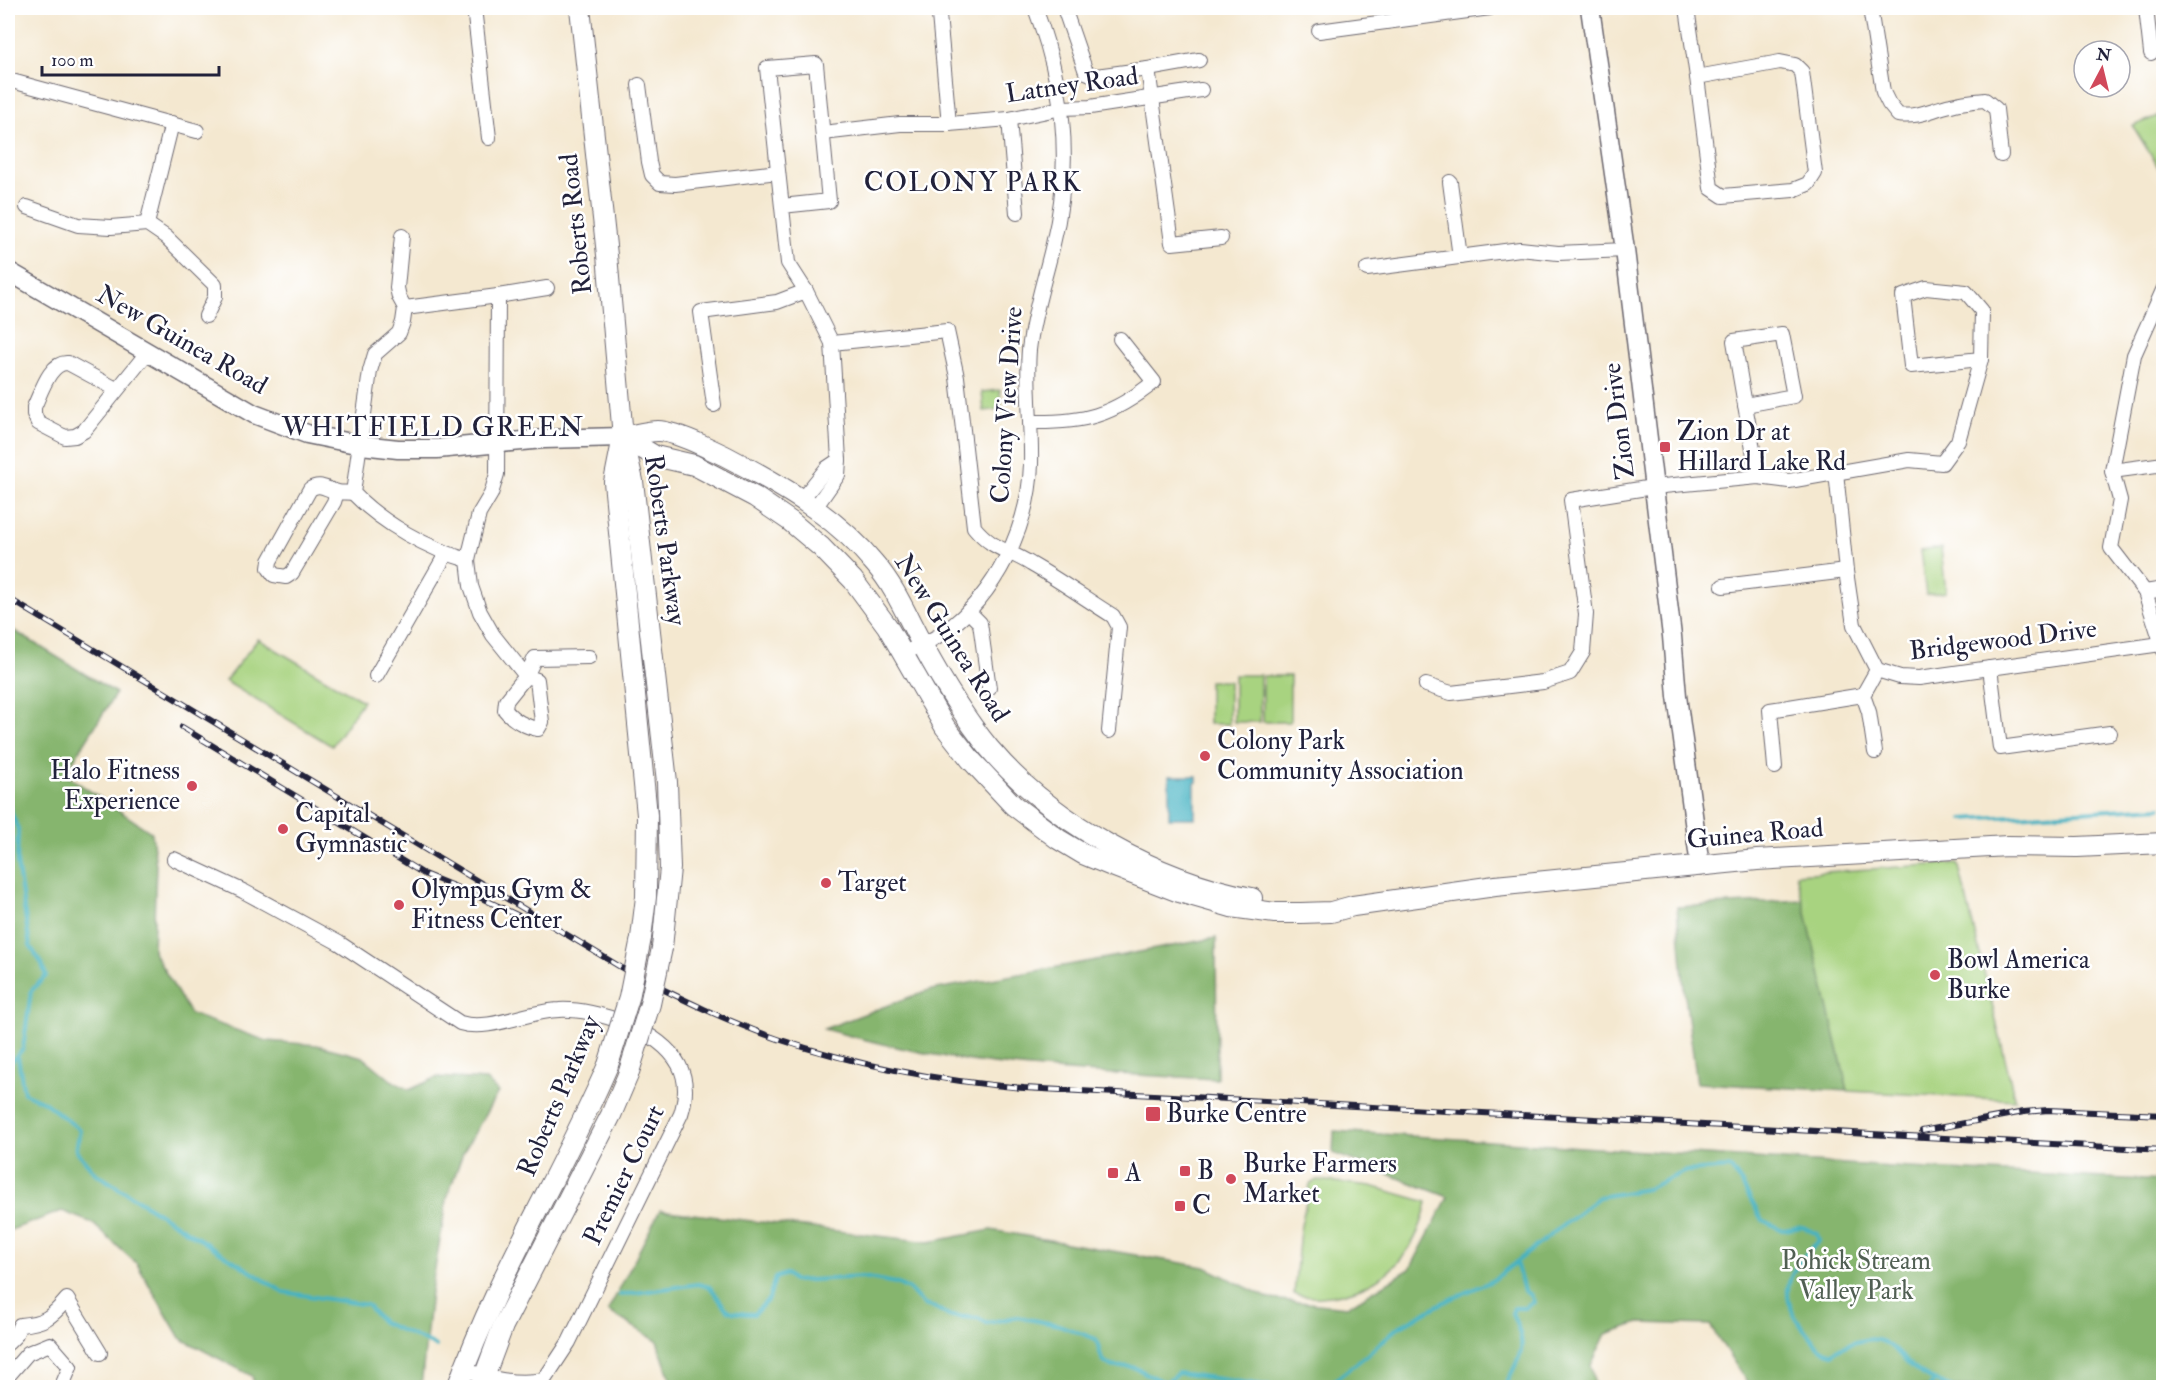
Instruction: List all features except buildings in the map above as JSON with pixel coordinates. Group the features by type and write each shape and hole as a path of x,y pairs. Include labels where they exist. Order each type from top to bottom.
{"main road":[{"name":"Roberts Road","path":"580,8 607,255 622,436"},
{"name":"New Guinea Road","path":"622,436 660,430 726,456 809,503 839,527 876,564 964,714 990,748 1030,789 1073,824 1148,864 1275,907"},
{"name":"New Guinea Road","path":"622,436 655,456 694,465 755,497 790,521 821,547 853,580 887,626 945,727 971,760 1013,805 1058,839 1083,854 1112,867 1179,892 1231,907 1275,907 1331,901 1353,906"},
{"name":"Roberts Parkway","path":"460,1378 488,1309 584,1120 608,1065 629,998 641,938 646,897 647,815 614,482 622,436"},
{"name":"Roberts Parkway","path":"482,1382 503,1326 611,1115 628,1075 650,1004 662,948 670,868 667,782 633,481 622,436"},
{"name":"Guinea Road","path":"1353,906 1495,886 1829,855 2008,846 2077,847 2163,843"}],"street":[{"path":"474,8 489,138"},
{"name":"Colony View Drive","path":"904,653 944,632 985,592 1010,552 1028,490 1031,465 1029,350 1036,307 1054,242 1064,161 1062,108 1048,43 1035,8"},
{"path":"1064,8 1086,72 1096,76 1198,60"},
{"path":"1319,31 1490,8"},
{"name":"Zion Drive","path":"1590,8 1625,250 1672,636 1677,696 1700,866"},
{"path":"1687,8 1711,189 1723,196 1793,190 1808,184 1815,173 1814,152 1802,72 1795,65 1780,62 1697,77"},
{"path":"1870,8 1883,92 1898,115 1911,117 1949,105 1985,100 1996,109 2001,155"},
{"path":"2146,8 2151,52"},
{"path":"939,15 949,124"},
{"path":"782,207 829,201 816,64 767,68 788,263 807,291 832,343 838,476 809,503"},
{"path":"1148,69 1172,243 1221,238"},
{"path":"8,80 197,130"},
{"path":"639,85 649,162 652,175 660,183 675,184 778,172"},
{"name":"Latney Road","path":"823,133 900,124 949,124 1009,119 1062,108 1090,107 1201,90"},
{"path":"1009,119 1017,213"},
{"path":"147,224 172,123"},
{"path":"1450,182 1460,257"},
{"path":"27,207 78,225 147,224 166,237 215,285 212,308 206,316"},
{"path":"353,493 370,371 375,354 399,333 405,308 399,297 398,288 402,236"},
{"path":"1367,269 1520,249 1558,253 1625,250"},
{"name":"New Guinea Road","path":"8,272 254,414 307,434 361,445 398,449 437,449 544,439 622,436"},
{"path":"405,308 547,288"},
{"path":"1426,685 1451,693 1543,682 1570,673 1583,652 1586,614 1571,500 1653,487 1758,477 1789,481 1909,460 1942,463 1958,441 1981,358 1982,311 1966,292 1926,288 1903,296 1911,366 1981,358"},
{"path":"2162,648 2145,592 2111,548 2120,500 2112,471 2134,355 2163,288"},
{"path":"714,405 701,312 777,302 807,291"},
{"path":"498,296 497,474 491,494 479,514 468,560 471,586 480,612 493,635 526,676 535,658 589,657"},
{"path":"832,343 947,331 957,377 974,527 985,540 997,548 1010,552 1113,616 1119,627 1109,732"},
{"path":"1745,405 1794,396 1782,334 1734,341 1745,405 1758,477"},
{"path":"1030,422 1063,423 1089,418 1132,399 1154,382 1120,339"},
{"path":"116,389 62,362 55,367 34,407 33,414 38,423 65,437 75,436 84,431 147,353"},
{"path":"2112,471 2163,464"},
{"name":"Bridgewood Drive","path":"1836,472 1854,625 1877,670 1900,677 1919,678 2162,648"},
{"path":"337,492 292,573 286,577 274,575 269,568 270,561 309,489 315,486 337,492 353,493 368,508 427,544 446,554 468,560"},
{"path":"376,676 446,554"},
{"path":"1723,586 1846,572"},
{"path":"2145,592 2163,588"},
{"path":"968,611 980,622 989,688"},
{"path":"1990,668 2000,748 2110,733"},
{"path":"1875,752 1869,712 1863,695 1877,670"},
{"path":"1775,767 1770,710 1863,695"},
{"name":"Premier Court","path":"174,859 243,891 339,943 460,1023 471,1026 559,1010 585,1012 616,1020 652,1038 664,1047 680,1067 685,1090 681,1114 569,1342 554,1367 544,1380 525,1383 482,1382 460,1378"},
{"path":"8,1343 15,1336 20,1325 36,1323 53,1316 67,1299 100,1353"},
{"path":"8,1376 28,1353 50,1344 70,1367 61,1388"}],"green space":[{"path":"2163,114 2163,175 2133,126"},
{"path":"1000,390 1002,409 984,411 982,392"},
{"path":"1941,548 1946,592 1926,595 1920,551"},
{"path":"8,627 116,693 65,774 152,833 156,866 153,951 190,1014 267,1041 317,1045 363,1057 391,1080 409,1090 438,1077 486,1080 498,1092 463,1153 447,1198 431,1292 421,1387 255,1387 252,1376 180,1338 137,1264 92,1223 62,1211 8,1231"},
{"path":"258,639 363,701 332,746 225,681"},
{"path":"1234,675 1260,675 1260,722 1234,722"},
{"path":"1263,676 1290,676 1290,722 1263,722"},
{"path":"1209,681 1229,681 1229,724 1209,724"},
{"path":"1958,863 2015,1100 1848,1091 1796,874"},
{"path":"1803,900 1848,1091 1697,1083 1684,989 1677,907"},
{"path":"1216,938 1217,1079 1063,1071 964,1060 917,1052 824,1029 926,991"},
{"name":"Pohick Stream Valley Park","path":"1334,1131 1892,1167 2163,1181 2163,1387 1750,1387 1710,1325 1639,1323 1606,1334 1591,1365 1595,1387 673,1387 657,1341 608,1311 660,1210 929,1242 991,1230 1205,1267 1270,1299 1347,1307 1410,1269 1448,1197 1333,1153"},
{"path":"1317,1180 1371,1186 1427,1202 1414,1240 1392,1269 1377,1280 1360,1288 1321,1297 1294,1294 1300,1230 1310,1184"}],"water":[{"path":"1169,776 1197,776 1195,818 1169,818"}],"waterway":[{"path":"8,804 18,829 17,863 30,946 42,964 46,976 31,991 23,1049 8,1065"},
{"path":"1963,819 2161,807"},
{"path":"18,1057 24,1093 44,1102 80,1130 76,1150 95,1173 283,1292 367,1305 382,1322 436,1346"},
{"path":"620,1295 698,1284 710,1287 726,1309 735,1313 754,1314 769,1299 775,1278 786,1274 794,1281 862,1277 896,1283 910,1290 924,1305 936,1308 949,1316 978,1318 987,1323 1017,1317 1059,1325 1096,1339 1102,1359 1111,1366 1136,1368 1162,1381 1167,1382 1178,1373 1277,1387 1331,1383 1397,1328 1442,1303 1492,1281 1599,1197 1647,1189 1686,1171 1731,1168 1762,1220 1783,1230 1803,1227 1817,1234 1819,1241 1792,1274 1788,1296 1797,1320 1818,1346 1832,1354 1856,1342 1868,1339 1878,1340 1893,1348 1922,1374 1952,1388"},
{"path":"1505,1388 1522,1345 1518,1326 1512,1314 1514,1308 1525,1308 1534,1302 1531,1295 1524,1291 1516,1262"},
{"path":"1929,1388 1934,1380"}],"railway":[{"path":"8,598 632,974 741,1025 808,1049 869,1065 930,1077 1024,1088 2164,1150"},
{"path":"182,727 424,874 519,916"},
{"path":"1922,1131 2024,1112 2048,1110 2164,1115"}],"place":[{"name":"Zion Dr at Hillard Lake Rd","path":"1665,447"},
{"name":"Colony Park Community Association","path":"1205,756"},
{"name":"Halo Fitness Experience","path":"192,786"},
{"name":"Capital Gymnastic","path":"283,829"},
{"name":"Target","path":"826,883"},
{"name":"Olympus Gym & Fitness Center","path":"399,905"},
{"name":"Bowl America Burke","path":"1935,975"},
{"name":"Burke Centre","path":"1153,1114"},
{"name":"B","path":"1185,1171"},
{"name":"A","path":"1113,1173"},
{"name":"Burke Farmers Market","path":"1231,1179"},
{"name":"C","path":"1180,1206"}],"district":[{"name":"COLONY PARK","path":"973,182"},
{"name":"WHITFIELD GREEN","path":"433,427"}]}
